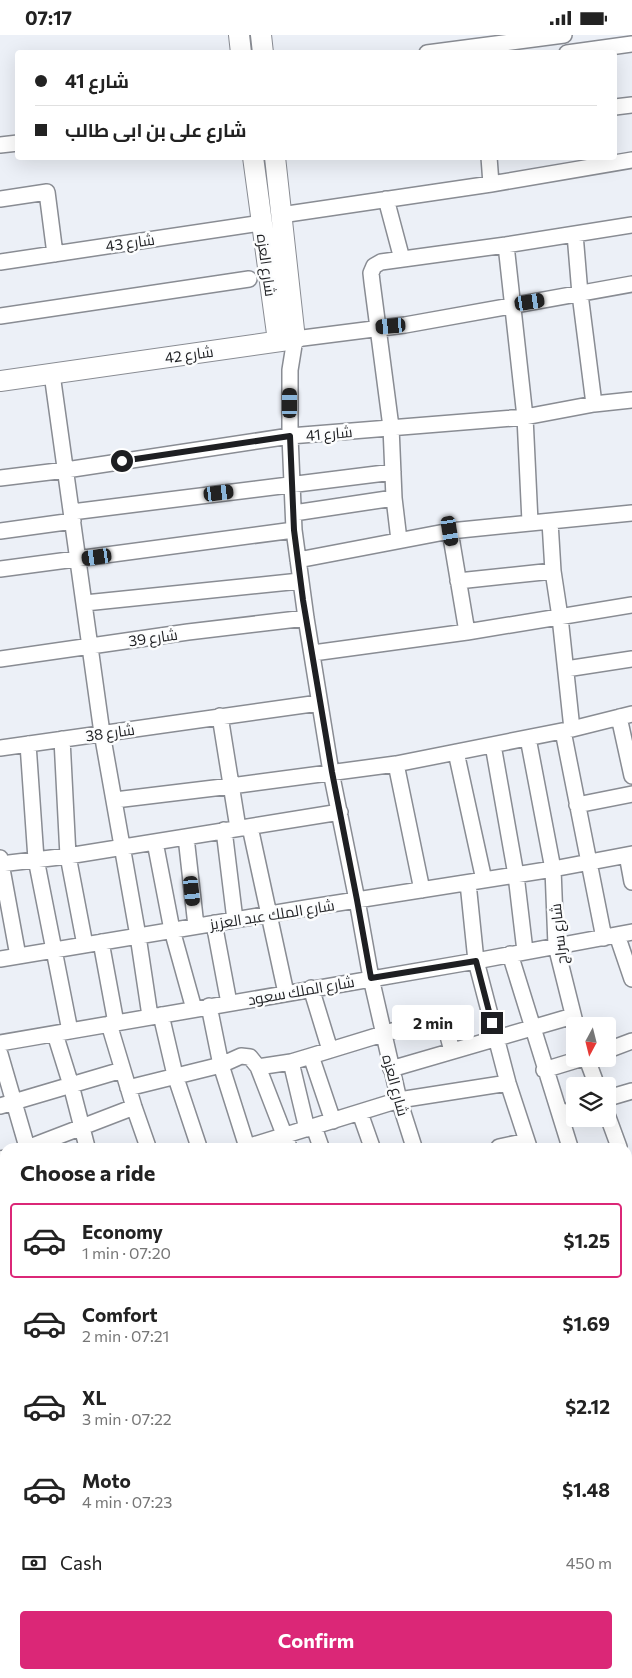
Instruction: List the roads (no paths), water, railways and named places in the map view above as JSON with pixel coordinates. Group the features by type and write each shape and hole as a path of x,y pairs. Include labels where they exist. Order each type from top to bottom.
{"main road":[{"path":"239,35 241,50"},
{"path":"261,35 263,50"},
{"name":"شارع العزه","path":"253,160 261,223 286,340"},
{"name":"شارع العزه","path":"274,160 281,215 286,340"},
{"name":"شارع 42","path":"0,381 286,340"}],"street":[{"path":"440,50 461,45 564,35"},
{"path":"589,50 632,44"},
{"path":"617,107 632,105"},
{"path":"0,145 15,143"},
{"path":"489,160 491,184"},
{"path":"281,215 632,161"},
{"path":"1,195 47,192 55,253"},
{"path":"386,199 402,259"},
{"name":"شارع 43","path":"0,262 261,223"},
{"path":"399,540 394,498 391,427 372,282 372,269 374,266 381,262 632,225"},
{"path":"575,233 580,294 594,404"},
{"path":"506,245 525,417 530,522"},
{"path":"0,316 249,279"},
{"name":"شارع 42","path":"286,340 405,325 632,284"},
{"name":"شارع العزه","path":"286,340 290,370 290,436 294,530 319,703 371,978 391,1069 413,1143"},
{"path":"52,374 102,733 138,936 156,1016 198,1143"},
{"name":"شارع 41","path":"0,478 66,470 290,436 525,417 594,404 632,400"},
{"path":"0,531 73,517 293,484 393,472"},
{"path":"294,513 394,498"},
{"path":"298,560 450,531 632,513"},
{"path":"550,522 552,571 566,669 568,730 578,805 589,862 618,935 632,979"},
{"path":"0,569 294,530"},
{"path":"450,531 467,632"},
{"path":"458,581 552,571"},
{"path":"85,603 300,581"},
{"path":"312,653 467,632 632,605"},
{"name":"شارع 39","path":"0,659 188,631 306,618"},
{"path":"566,669 632,659"},
{"name":"شارع 38","path":"0,748 319,703"},
{"path":"115,800 396,764 568,730 626,715 632,776"},
{"path":"220,716 237,828 235,920"},
{"name":"شارع سراج","path":"528,738 553,869 556,945 573,1017"},
{"path":"62,739 68,857 85,945"},
{"path":"28,744 36,859 70,1031"},
{"path":"493,745 516,875 518,953 532,1028 569,1143"},
{"path":"456,752 484,880"},
{"path":"396,764 422,889"},
{"path":"578,805 632,794"},
{"path":"18,956 0,862 68,857 155,841 340,812"},
{"path":"237,828 270,914 286,993"},
{"path":"186,837 196,926"},
{"path":"155,841 172,930 221,1065 246,1143"},
{"path":"630,855 632,882"},
{"name":"شارع الملك عبد العزيز","path":"0,959 630,855"},
{"path":"468,883 476,961 508,1083 528,1143"},
{"path":"214,923 229,1003"},
{"name":"شارع الملك سعود","path":"0,1043 618,935"},
{"path":"101,942 112,1023 122,1070 147,1143"},
{"path":"311,988 330,1051"},
{"path":"258,1067 291,1062 439,1018 443,1019 446,1023 452,1051"},
{"path":"391,1069 532,1028 566,1022"},
{"path":"55,1034 71,1085 85,1143"},
{"path":"616,1047 632,1041"},
{"path":"0,1054 6,1104 26,1143"},
{"path":"128,1088 221,1065 244,1055 252,1058 258,1067 286,1142 310,1128 399,1100 508,1083"},
{"path":"311,1056 333,1121"},
{"path":"291,1062 310,1128 319,1143"},
{"path":"544,1070 566,1063"},
{"path":"6,1104 122,1070"},
{"path":"616,1096 632,1091"},
{"path":"39,1143 134,1107"},
{"path":"560,1114 566,1112"},
{"path":"360,1113 371,1143"},
{"path":"612,1127 618,1143"}]}
